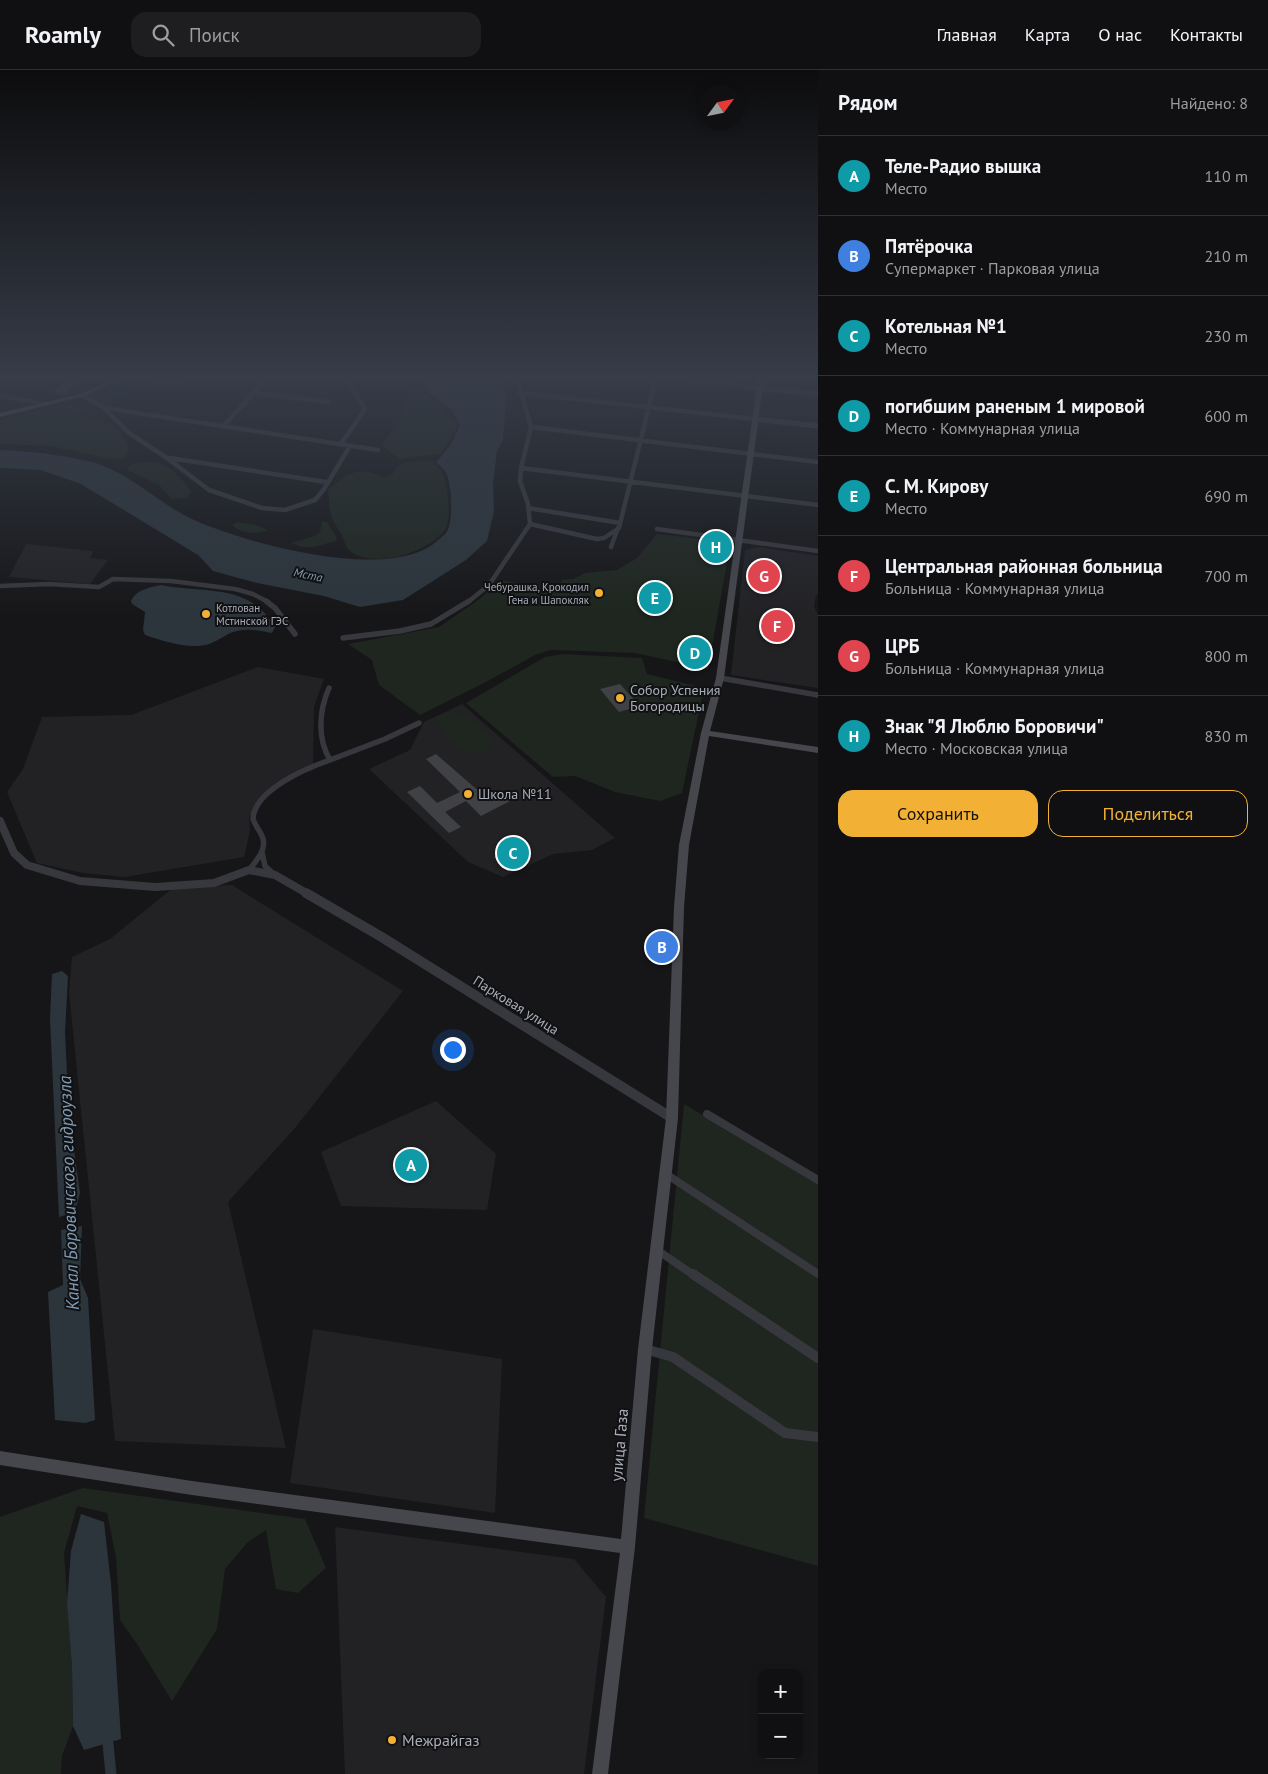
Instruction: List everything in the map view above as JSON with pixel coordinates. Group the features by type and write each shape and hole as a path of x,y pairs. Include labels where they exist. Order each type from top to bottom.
{"main road":[{"path":"672,1118 679,906 684,845 705,733 720,678 749,458"},
{"path":"705,733 818,750"},
{"name":"улица Газа","path":"600,1774 628,1547 645,1349 672,1118"},
{"path":"0,1458 192,1488 628,1547"}],"street":[{"path":"167,458 326,482"},
{"path":"167,458 209,490 262,508 285,510 315,500 342,458"},
{"path":"343,638 400,631 431,624 445,614 462,607 489,585 530,524 528,508 520,481 524,458"},
{"path":"611,547 624,515 628,482 636,458"},
{"path":"780,458 818,462"},
{"path":"521,468 818,505"},
{"path":"528,508 620,526"},
{"path":"530,524 597,539 604,538 620,526"},
{"path":"657,529 818,551"},
{"path":"0,586 35,583 100,587 113,579 225,586 244,591 269,602 295,634"},
{"path":"720,678 818,695"},
{"path":"329,688 323,703 321,719 324,752 330,760"},
{"path":"0,821 14,853 27,865 80,881 155,887 214,883 249,870 260,857 264,844 253,818 254,811 266,796 289,776 386,739 419,723"},
{"path":"262,851 265,866 275,875"},
{"name":"Парковая улица","path":"249,870 275,875 380,936 672,1118"},
{"path":"707,1114 818,1180"},
{"path":"666,1174 818,1274"},
{"path":"657,1250 818,1358"},
{"path":"645,1349 672,1357 785,1433 818,1438"}],"shaded area":[{"path":"104,458 125,458 115,460"},
{"path":"434,461 443,474 448,494 449,511 445,530 426,546 413,552 384,559 370,559 348,549 331,514 328,490 341,479 354,473 368,472 384,478 393,474 399,465 404,463"},
{"path":"156,462 172,470 191,491 187,498 172,499 159,485 127,470 132,464"},
{"path":"237,522 256,525 268,530 259,533 245,532 232,525"},
{"path":"322,522 327,522 337,538 335,541 309,547 291,543 315,536 320,532"},
{"path":"657,534 718,541 729,551 708,669 635,653 550,650 535,655 420,715 379,685 372,660 348,644 439,627 481,598 500,580 556,590 562,580 573,579 585,573 617,570 637,558"},
{"path":"26,544 92,551 90,558 108,560 90,584 9,577"},
{"path":"759,547 818,556 818,595 816,595 814,607 818,615 818,688 731,675 745,550"},
{"path":"562,654 642,658 647,674 704,688 682,793 660,801 615,792 575,776 553,777 466,703 545,657"},
{"path":"258,667 324,679 314,707 313,770 278,782 249,817 250,831 244,857 125,877 83,873 37,863 7,792 23,769 42,717 131,715"},
{"path":"462,704 615,838 592,850 553,854 503,877 468,862 369,769 410,750 424,722"},
{"path":"450,711 462,714 476,723 492,740 494,745 487,751 479,754 470,753 453,743 436,721 438,717"},
{"path":"232,885 403,991 295,1128 228,1202 286,1448 115,1441 69,993 72,957 110,939 174,887"},
{"path":"436,1101 496,1154 487,1210 341,1206 321,1152"},
{"path":"684,1104 818,1184 818,1566 644,1518"},
{"path":"313,1329 502,1359 495,1513 290,1483"},
{"path":"83,1488 305,1519 326,1568 298,1593 276,1589 266,1530 247,1543 225,1569 217,1629 172,1701 120,1620 116,1557 107,1513 77,1506 64,1553 72,1667 73,1726 62,1756 61,1774 0,1774 0,1517"},
{"path":"335,1527 574,1559 606,1597 584,1774 345,1774"}],"water":[{"name":"Мста","path":"0,458 78,459 101,465 125,476 192,519 246,539 318,555 354,559 388,559 417,553 438,540 448,529 451,509 450,485 446,473 436,462 440,458 496,458 493,483 494,511 487,541 466,560 403,600 360,607 324,596 257,583 213,571 198,555 81,484 41,470 0,468"},
{"name":"Котлован Мстинской ГЭС","path":"161,585 224,592 239,596 252,603 264,613 275,627 272,633 241,630 210,644 198,646 175,644 145,635 143,630 145,612 132,604 131,601 140,591"},
{"path":"62,971 68,976 65,1032 69,1114 80,1193 75,1212 59,1217 50,1019 52,974"},
{"path":"82,1226 80,1279 88,1298 95,1420 85,1423 55,1420 48,1292 63,1285 61,1230"},
{"path":"81,1514 104,1522 111,1584 121,1739 84,1750 73,1726 72,1667 67,1603 71,1551"}],"building":[{"name":"Собор Успения Богородицы","path":"620,684 640,706 619,712 600,689"},
{"name":"Школа №11","path":"436,754 489,800 502,793 510,801 481,816 466,801 445,812 461,827 449,833 407,792 420,786 437,803 460,792 426,759"},
{"path":"524,842 531,848 501,864 494,857"}],"waterway":[{"name":"Канал Боровичского гидроузла","path":"69,1205 71,1238"},
{"name":"Канал Боровичского гидроузла","path":"107,1734 111,1774"}],"place":[{"name":"Знак \"Я Люблю Боровичи\"","path":"716,547"},
{"name":"ЦРБ","path":"764,576"},
{"name":"Чебурашка, Крокодил Гена и Шапокляк","path":"599,593"},
{"name":"С. М. Кирову","path":"655,598"},
{"name":"Котлован Мстинской ГЭС","path":"206,614"},
{"name":"Центральная районная больница","path":"777,626"},
{"name":"погибшим раненым 1 мировой","path":"695,653"},
{"name":"Собор Успения Богородицы","path":"620,698"},
{"name":"Школа №11","path":"468,794"},
{"name":"Котельная №1","path":"513,853"},
{"name":"Пятёрочка","path":"662,947"},
{"name":"Теле-Радио вышка","path":"411,1165"},
{"name":"Межрайгаз","path":"392,1740"}]}
